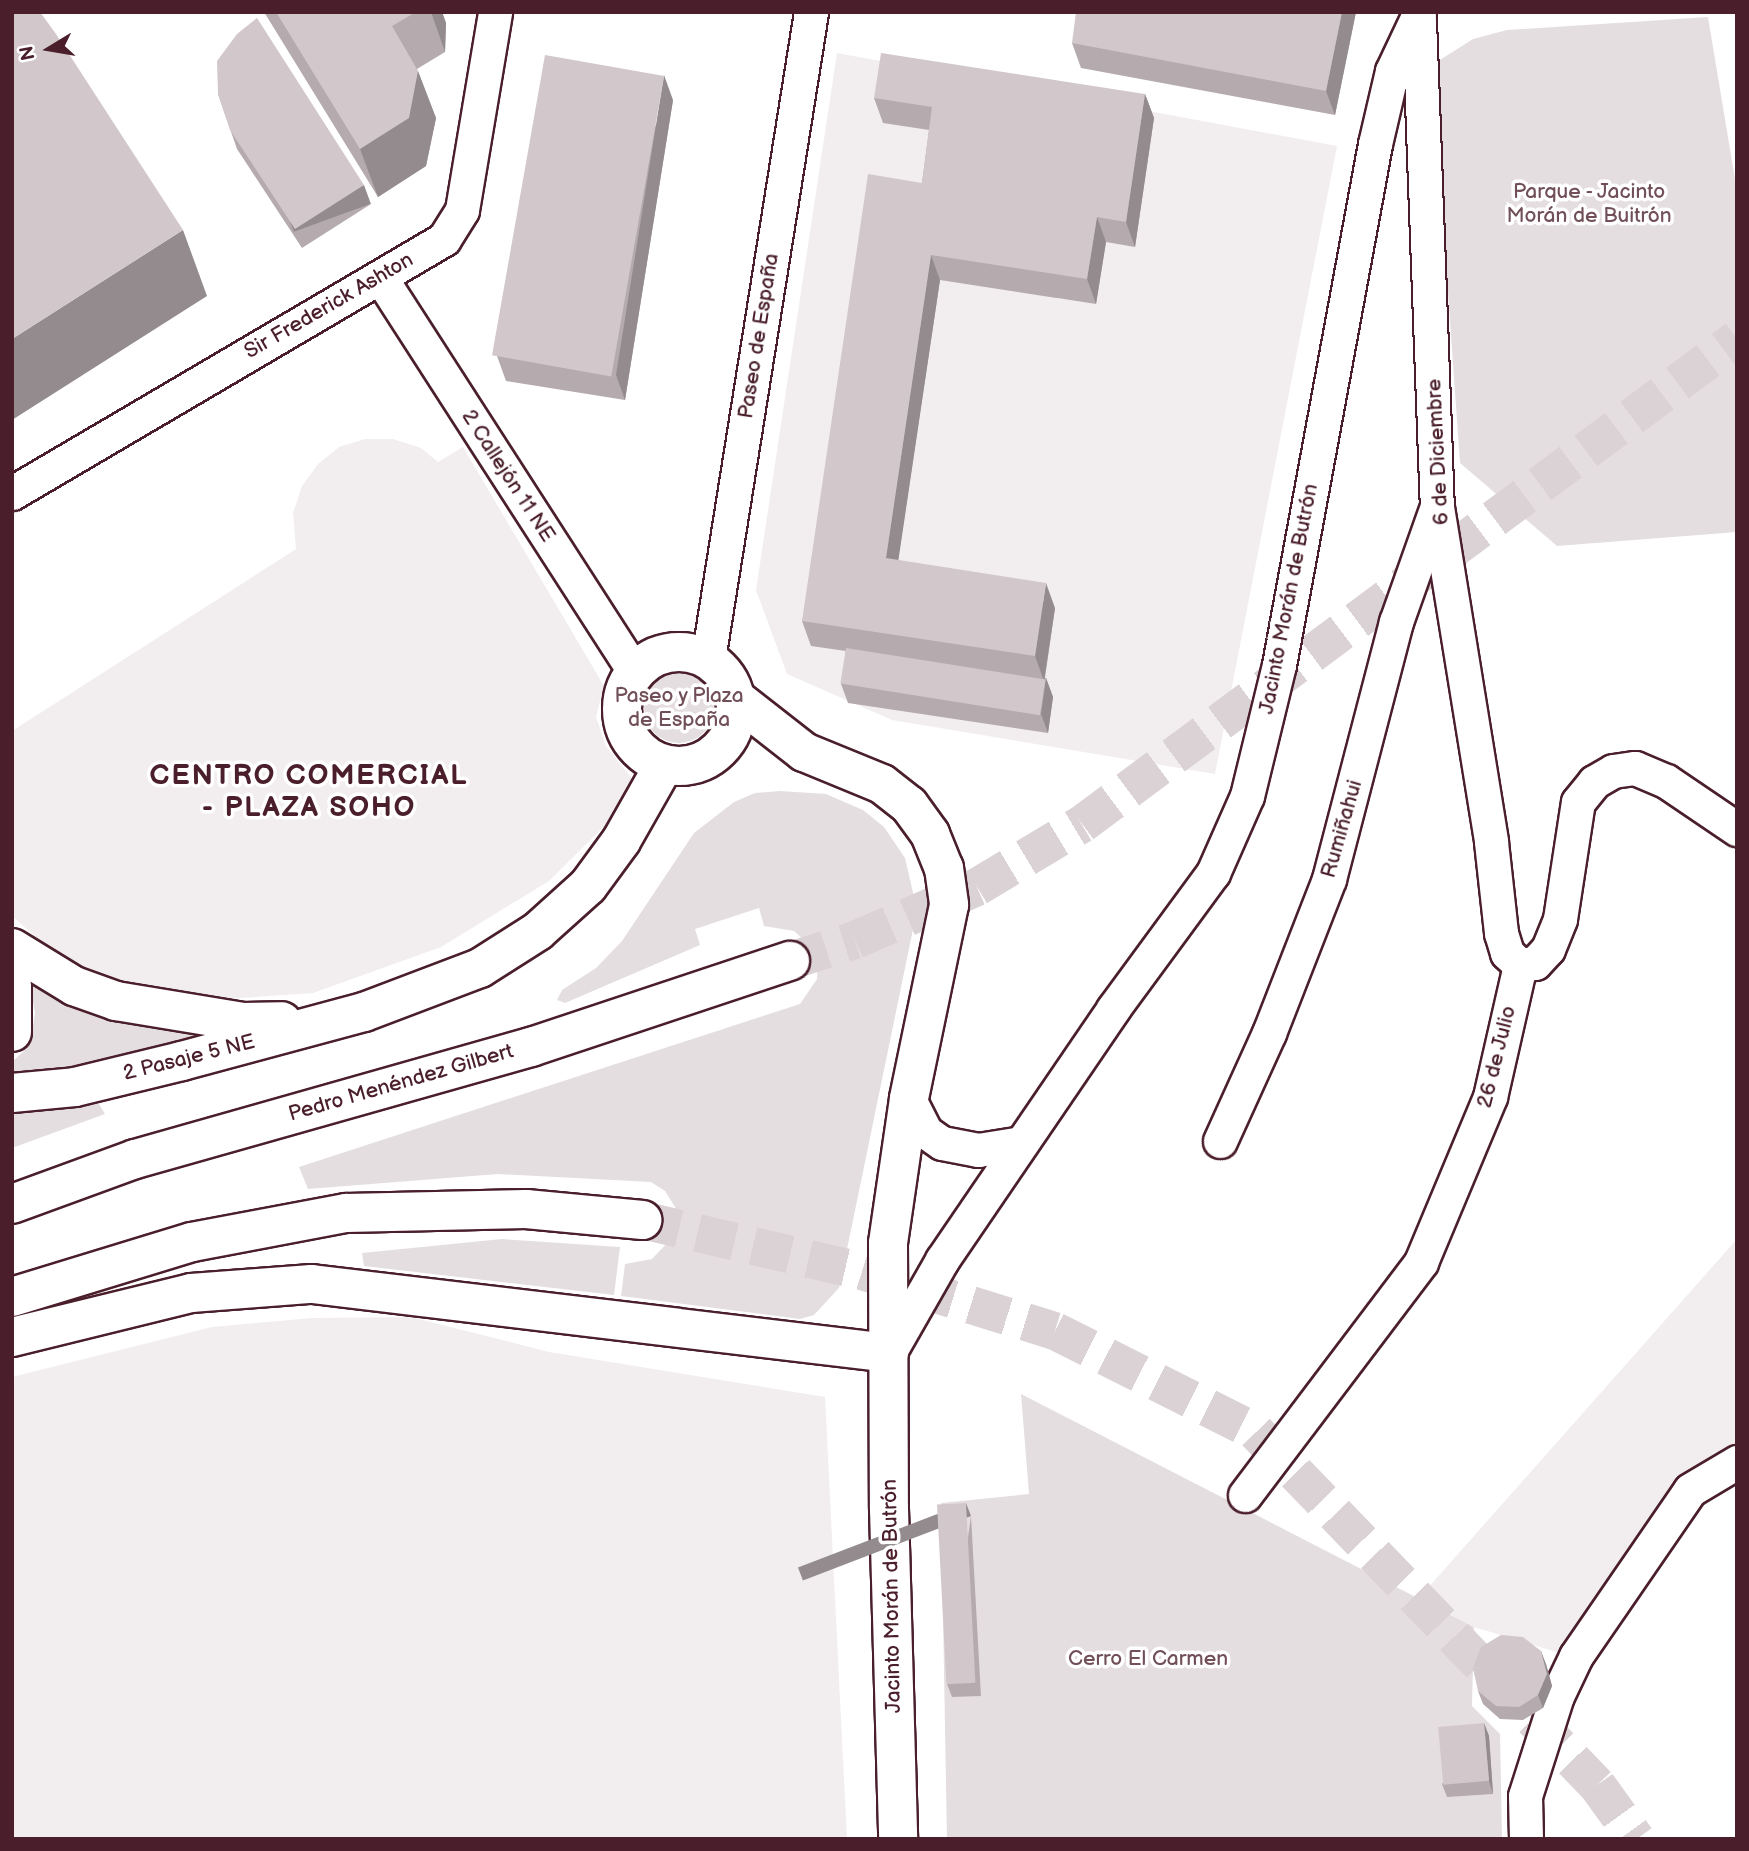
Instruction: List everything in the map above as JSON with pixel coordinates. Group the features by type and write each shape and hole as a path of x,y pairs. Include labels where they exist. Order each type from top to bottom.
{"street":[{"name":"Sir Frederick Ashton","path":"12,493 288,329 382,280 444,239 462,210 495,12"},
{"name":"Paseo de España","path":"708,659 811,12"},
{"name":"6 de Diciembre","path":"1424,13 1437,507 1487,815 1501,933 1507,953 1520,965"},
{"name":"Jacinto Morán de Butrón","path":"889,1353 942,1260 1021,1143 1213,873 1247,796 1279,665 1375,144 1392,71 1424,13"},
{"name":"2 Callejón 11 NE","path":"382,280 635,672"},
{"name":"Rumiñahui","path":"1220,1141 1269,1033 1329,879 1396,622 1437,507"},
{"path":"677,651 708,659 721,670 736,698 736,718 718,751 683,766 664,765 640,750 625,727 622,708 635,672 646,661 677,651"},
{"name":"Jacinto Morán de Butrón","path":"736,698 804,752 882,784 909,806 930,834 944,868 949,905 909,1099 888,1243 898,1839"},
{"name":"2 Pasaje 5 NE","path":"12,1093 75,1087 364,1012 480,968 538,931 589,886 621,841 664,765"},
{"path":"1520,965 1535,963 1548,950 1560,919 1578,802 1594,782 1613,771 1635,768 1666,781 1737,829"},
{"name":"2 Pasaje 5 NE","path":"12,948 74,986 162,1011 243,1023 364,1012"},
{"name":"Pedro Menéndez Gilbert","path":"12,1204 135,1159 531,1046 790,961"},
{"name":"26 de Julio","path":"1245,1494 1421,1262 1490,1097 1520,965"},
{"path":"12,985 12,1032"},
{"path":"909,1099 926,1132 942,1143 978,1150 1021,1143"},
{"path":"12,1297 192,1242 346,1213 526,1209 642,1220"},
{"path":"12,1337 191,1293 312,1284 889,1353"},
{"path":"1527,1839 1525,1796 1557,1696 1576,1656 1690,1490 1737,1462"}],"shaded area":[{"path":"837,53 1337,146 1215,774 892,720 787,674 756,590"},
{"name":"CENTRO COMERCIAL - PLAZA SOHO","path":"365,439 393,439 421,448 438,462 463,447 604,686 596,717 606,746 641,790 549,881 441,947 313,993 226,999 109,979 66,964 12,916 12,731 296,549 293,513 302,486 318,464 339,447"},
{"path":"1737,1239 1737,1442 1681,1477 1563,1654 1474,1627 1419,1598"},
{"path":"411,1317 549,1352 825,1397 847,1839 12,1839 12,1377 212,1327 312,1318"}],"green space":[{"name":"Parque - Jacinto Morán de Buitrón","path":"1708,17 1737,191 1737,532 1557,546 1460,463 1432,65 1473,39 1507,30"},
{"name":"Paseo y Plaza de España","path":"679,673 698,679 708,689 714,708 708,727 698,737 679,743 660,737 650,727 644,708 650,689 660,679"},
{"path":"780,791 826,794 863,810 884,827 905,858 917,910 839,1288 814,1315 800,1319 621,1296 625,1264 652,1259 671,1239 677,1224 675,1207 665,1191 651,1182 498,1174 308,1189 299,1167 800,1004 817,979 818,953 794,931 764,926 759,908 695,929 700,945 565,1003 557,1000 562,990 596,968 622,941 694,833 734,802 755,793"},
{"path":"29,981 204,1034 203,1042 98,1070 12,1076 12,1062 26,1049 32,1031 35,1013"},
{"path":"99,1104 105,1114 12,1148 12,1112"},
{"path":"502,1239 620,1247 614,1295 364,1266 362,1253"},
{"name":"Cerro El Carmen","path":"1021,1394 1474,1627 1472,1706 1500,1734 1502,1839 947,1839 941,1503 1029,1494"}],"building":[{"path":"12,12 40,12 183,230 12,339"},
{"path":"276,12 416,12 392,26 418,71 409,118 360,149"},
{"path":"1076,12 1342,12 1326,91 1072,43"},
{"path":"257,18 364,185 295,229 230,130 218,94 217,61 237,34"},
{"path":"881,53 1145,94 1126,222 1097,217 1087,279 931,255 886,558 1046,583 1035,656 802,621 868,174 922,183 932,107 874,98"},
{"path":"545,55 664,76 611,376 492,355"},
{"path":"846,648 1046,680 1040,715 840,684"},
{"path":"966,1503 975,1683 946,1684 937,1505"},
{"path":"1501,1635 1523,1637 1541,1651 1547,1674 1538,1695 1519,1707 1496,1706 1478,1691 1473,1668 1481,1647"},
{"path":"1484,1723 1489,1781 1443,1785 1438,1727"}],"tunnel":[{"path":"790,961 855,940 977,887 1082,824 1737,339"},
{"path":"642,1220 862,1271 1055,1331 1256,1432 1597,1785 1636,1839"}],"district":[{"name":"CENTRO COMERCIAL - PLAZA SOHO","path":"309,792"}]}
